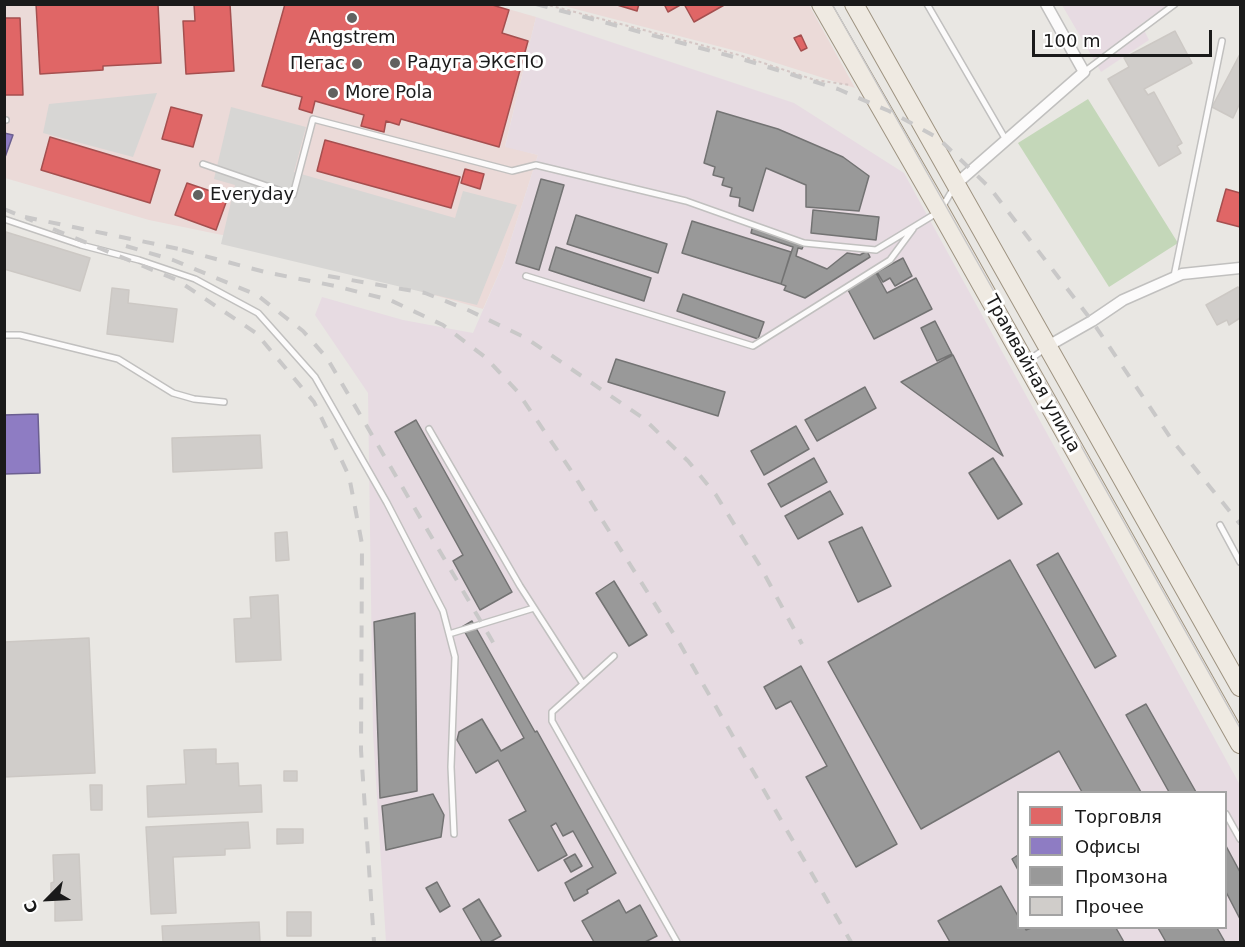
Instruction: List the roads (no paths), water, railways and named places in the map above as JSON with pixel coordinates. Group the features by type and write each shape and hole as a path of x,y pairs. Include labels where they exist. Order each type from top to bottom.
{"main road":[{"name":"Трамвайная улица","path":"821,4 1240,744"},
{"name":"Трамвайная улица","path":"854,4 1240,687"}],"street":[{"path":"956,184 1084,72 1046,4"},
{"path":"1048,346 1123,300 1182,274 1240,268"}],"lane":[{"path":"927,4 1006,140"},
{"path":"1084,72 1175,4"},
{"path":"1173,278 1222,41"},
{"path":"202,164 293,195 313,119 512,171 536,165 686,201 804,243 876,250 940,211 956,184"},
{"path":"4,219 195,279 258,313 315,378 387,503 443,611 455,657 451,767 454,834"},
{"path":"526,276 753,346 890,260 916,225"},
{"path":"4,335 20,335 118,359 174,393 194,399 224,402"},
{"path":"1025,362 1048,346"},
{"path":"429,429 534,608 583,684"},
{"path":"1220,525 1240,562"},
{"path":"449,634 534,608"},
{"path":"614,656 552,712 552,721 677,942"},
{"path":"1227,816 1240,839"}],"tram line":[{"path":"832,4 1240,728"}],"railway":[{"path":"536,4 745,60 838,89 889,111 938,138 990,188 1092,321 1172,440 1240,524"},
{"path":"4,209 33,221"},
{"path":"25,217 189,251"},
{"path":"53,229 177,280 256,333 314,402 349,476 362,544 361,750 374,942"},
{"path":"126,246 173,260 257,295 303,331 327,358 494,644"},
{"path":"182,250 265,272 390,300 443,325 485,357 517,391 572,472 680,644 851,942"},
{"path":"328,276 425,293 468,310 526,338 643,418 688,461 716,495 760,566 802,644"}],"place":[{"name":"Angstrem","path":"352,18"},
{"name":"Радуга ЭКСПО","path":"395,63"},
{"name":"Пегас","path":"357,64"},
{"name":"More Pola","path":"333,93"},
{"name":"Everyday","path":"198,195"}]}
